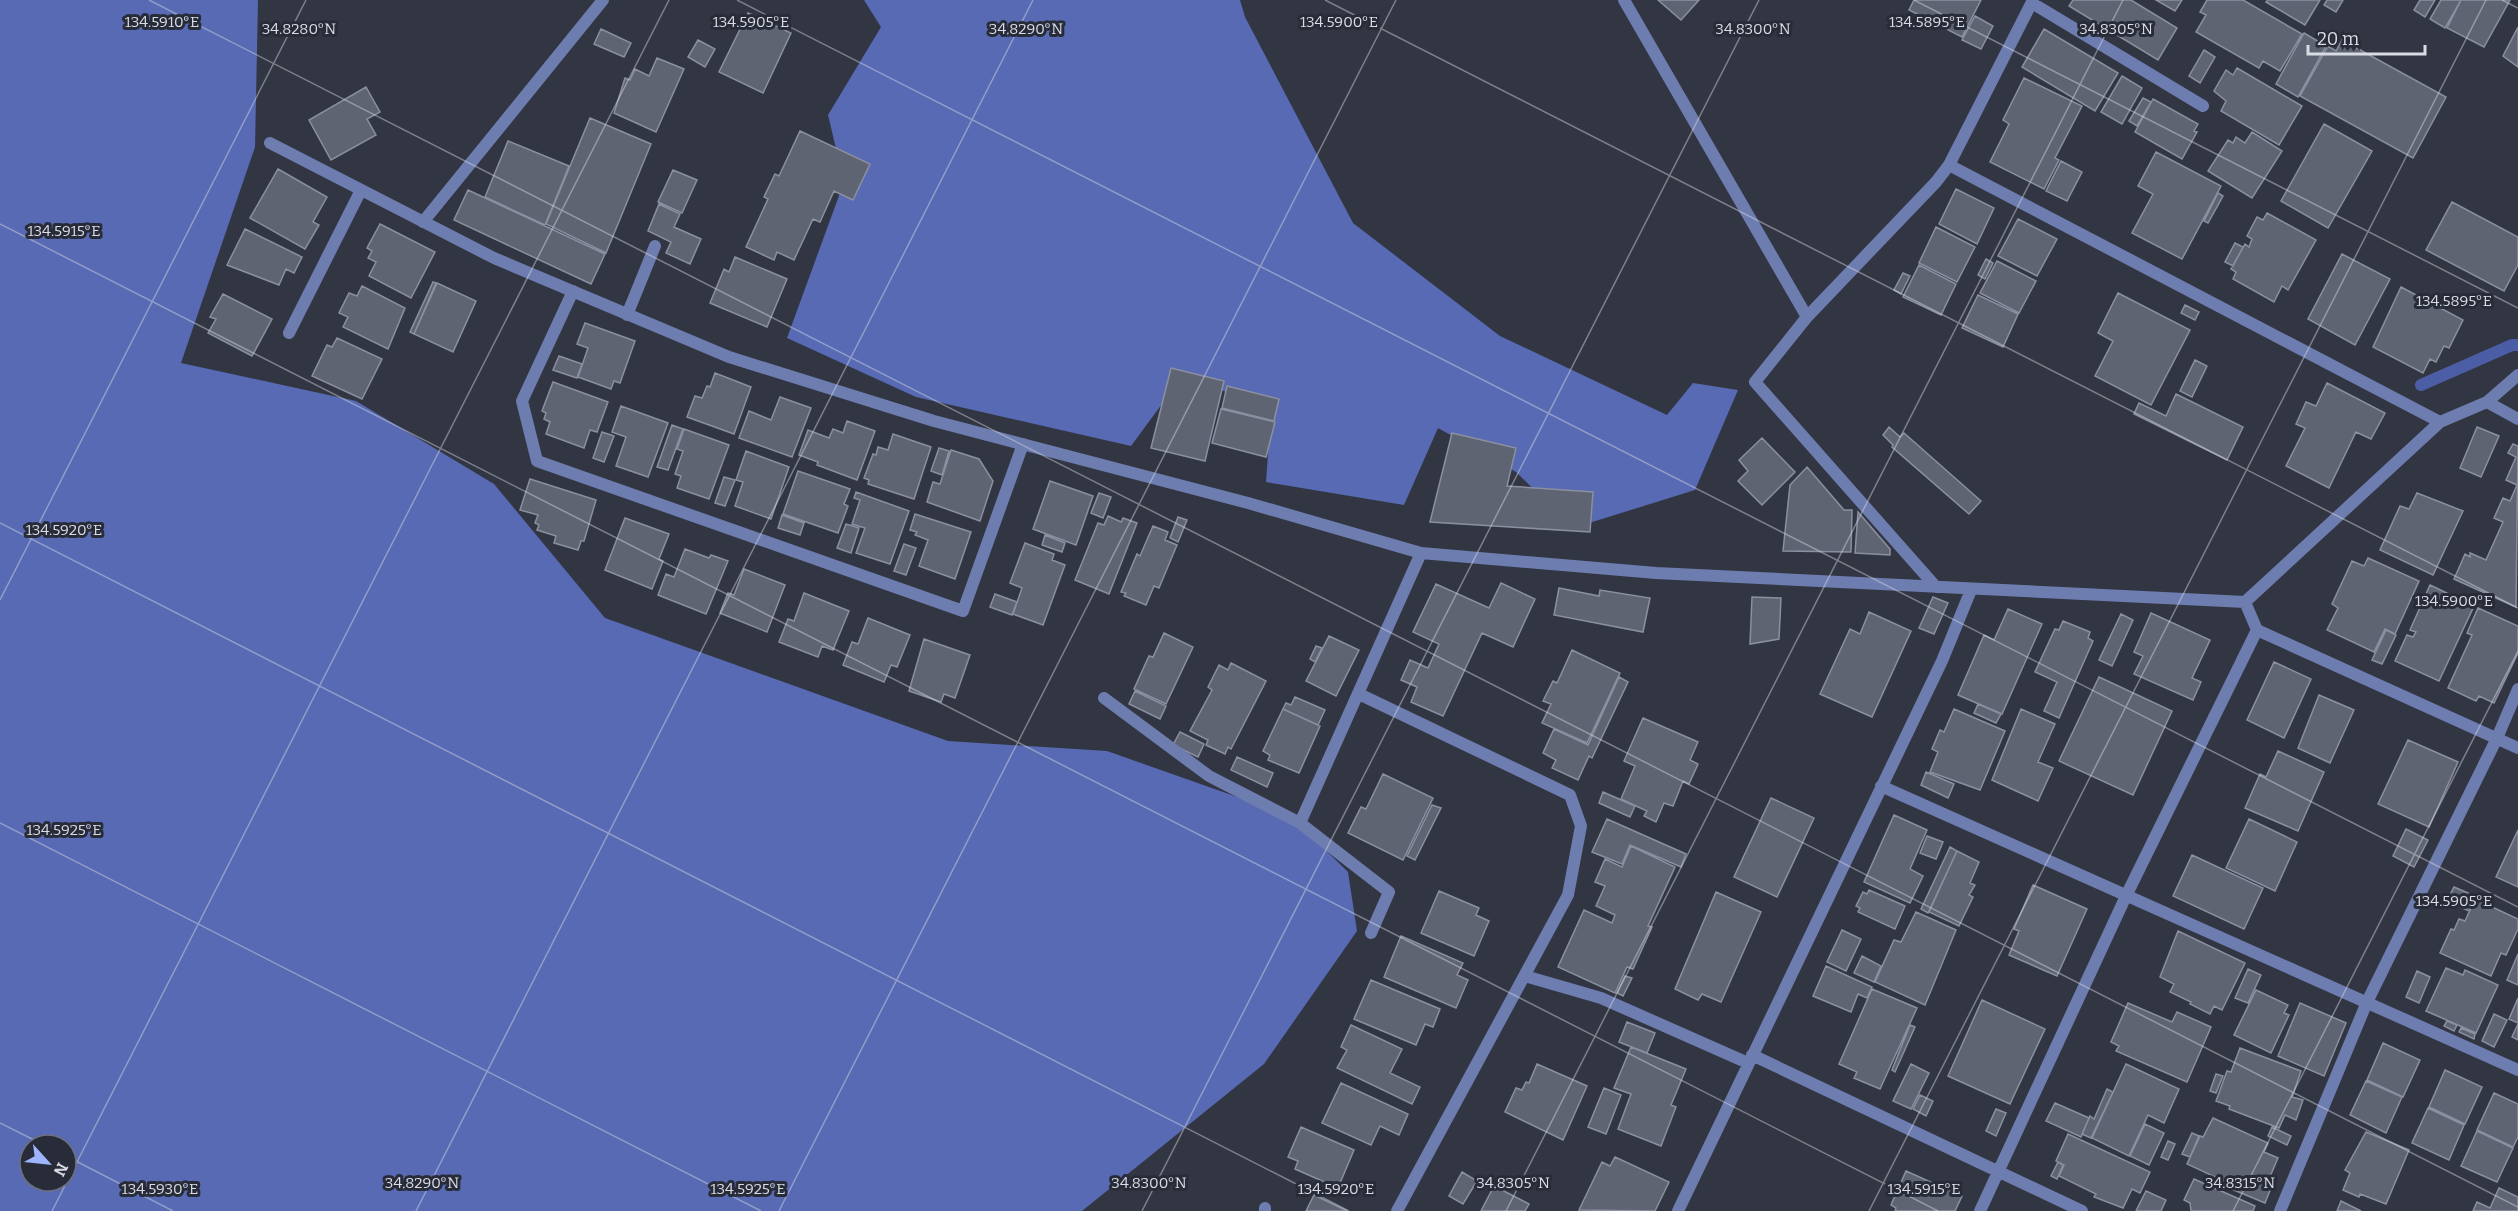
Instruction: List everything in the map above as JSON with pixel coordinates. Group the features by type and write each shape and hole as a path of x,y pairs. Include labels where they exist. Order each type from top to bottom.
{"street":[{"path":"423,222 603,0"},
{"path":"1624,0 1807,317"},
{"path":"1936,587 1755,382 1807,317 1936,182 1949,165 2033,2 2204,106"},
{"path":"270,143 494,258 729,357 934,421 1248,503 1421,553 1656,573 2245,602 2440,422 2487,402 2518,375"},
{"path":"1949,165 2440,422"},
{"path":"289,333 361,190"},
{"path":"627,315 655,246"},
{"path":"573,291 522,401 537,461 963,611 1023,444"},
{"path":"2487,402 2518,419"},
{"path":"1300,823 1421,553"},
{"path":"1678,1211 1942,661 1971,590"},
{"path":"2245,602 2257,630 2518,748"},
{"path":"1980,1211 2126,896 2257,630"},
{"path":"2296,1211 2282,1208 2367,1002 2497,738 2518,689"},
{"path":"1359,694 1570,795 1581,826 1568,896 1397,1211"},
{"path":"1104,698 1209,776 1300,823 1389,892 1371,933"},
{"path":"1881,786 2518,1070"},
{"path":"1525,976 1601,998 1750,1059 2082,1211"}],"shaded area":[{"path":"0,0 258,0 255,147 181,363 356,401 494,484 605,618 948,741 1107,751 1291,816 1348,872 1357,931 1264,1064 1082,1211 0,1211"},
{"path":"864,0 1240,0 1245,17 1353,223 1500,336 1667,415 1693,383 1738,390 1695,490 1573,528 1516,472 1438,428 1404,505 1266,482 1271,411 1184,374 1131,446 916,397 787,338 844,182 828,115 881,27"}],"building":[{"path":"1658,0 1699,0 1681,20"},
{"path":"1914,0 1981,0 1962,37 1909,10"},
{"path":"2073,0 2131,0 2177,28 2158,60 2069,6"},
{"path":"2156,0 2182,0 2175,11"},
{"path":"2207,0 2243,0 2302,34 2280,71 2263,61 2259,68 2196,32 2206,15 2200,12"},
{"path":"2268,0 2320,0 2305,25 2266,2"},
{"path":"2327,0 2343,0 2336,12 2324,5"},
{"path":"2420,0 2435,0 2425,17 2414,10"},
{"path":"2441,0 2461,0 2445,28 2430,19"},
{"path":"2461,0 2510,0 2484,47 2447,28"},
{"path":"748,13 791,33 763,93 719,72"},
{"path":"1975,16 1993,26 1981,49 1962,40"},
{"path":"2518,27 2518,67 2503,56"},
{"path":"601,29 631,43 624,57 594,44"},
{"path":"2044,29 2118,73 2095,111 2022,67"},
{"path":"2304,33 2326,46 2298,97 2276,84"},
{"path":"698,40 715,49 705,67 688,57"},
{"path":"2342,40 2446,97 2413,158 2300,96 2328,46 2336,51"},
{"path":"2204,50 2215,57 2200,83 2189,76"},
{"path":"657,58 684,69 656,132 614,113 625,78 630,80 635,69 649,76"},
{"path":"2237,68 2302,106 2279,145 2221,111 2226,101 2214,91 2226,70 2233,75"},
{"path":"2122,76 2142,88 2122,124 2101,112"},
{"path":"2024,78 2082,106 2055,158 2059,160 2044,189 1990,162 2009,124 2003,120"},
{"path":"366,87 380,112 367,119 376,135 331,160 309,120"},
{"path":"2143,98 2151,102 2137,126 2129,121"},
{"path":"2153,99 2198,124 2194,131 2197,132 2182,159 2135,132"},
{"path":"590,118 651,144 606,253 546,224"},
{"path":"2324,124 2372,151 2328,228 2281,201"},
{"path":"800,131 870,164 853,200 834,191 820,222 813,219 794,260 777,252 774,260 746,247 768,199 764,197 775,174 779,176"},
{"path":"2252,132 2282,151 2252,198 2208,171 2228,140 2233,143 2236,137 2245,143"},
{"path":"508,141 569,166 545,225 485,197"},
{"path":"2156,152 2221,186 2182,259 2132,233 2153,194 2138,186"},
{"path":"2061,161 2082,172 2067,201 2046,191"},
{"path":"278,169 327,197 313,222 319,225 305,249 250,218"},
{"path":"673,170 697,180 682,213 658,202"},
{"path":"1956,189 1994,208 1977,244 1939,224"},
{"path":"468,190 605,254 591,284 454,220"},
{"path":"2218,193 2223,196 2208,223 2204,221"},
{"path":"2452,202 2518,237 2518,265 2504,291 2426,250"},
{"path":"659,204 680,214 674,227 701,239 690,264 666,253 671,242 648,231"},
{"path":"2267,213 2316,240 2288,290 2282,286 2274,302 2233,279 2236,272 2231,269 2245,244 2249,247 2252,239 2247,236 2257,217 2263,220"},
{"path":"2018,219 2057,239 2037,276 1998,256"},
{"path":"380,224 435,252 411,298 369,276 376,262 368,258 372,251 367,248"},
{"path":"1936,227 1975,247 1957,282 1919,263"},
{"path":"245,229 302,257 294,273 286,269 279,285 227,265"},
{"path":"2235,243 2243,247 2233,266 2225,262"},
{"path":"2342,254 2390,279 2355,345 2308,319"},
{"path":"735,257 787,279 767,327 710,303 724,269 729,272"},
{"path":"1986,259 1993,263 1985,279 1978,275"},
{"path":"1997,261 2036,281 2019,313 1980,293"},
{"path":"1919,265 1956,284 1941,315 1903,297"},
{"path":"1903,273 1910,276 1901,294 1894,290"},
{"path":"433,282 436,283 414,334 410,332"},
{"path":"437,283 476,301 453,352 414,334"},
{"path":"362,286 405,308 388,349 343,327 348,317 339,313 349,293 357,296"},
{"path":"2401,287 2463,320 2449,348 2444,346 2436,362 2430,359 2423,373 2373,347"},
{"path":"2118,293 2190,330 2151,405 2095,376 2113,341 2098,333"},
{"path":"223,294 272,319 252,356 208,333 216,319 210,317"},
{"path":"1978,295 2018,314 2003,347 1962,328"},
{"path":"2185,305 2199,312 2195,320 2181,313"},
{"path":"585,323 635,341 620,383 614,381 611,389 578,377 588,348 577,344"},
{"path":"337,338 382,359 362,399 312,376 327,345 332,347"},
{"path":"559,356 582,364 577,378 553,370"},
{"path":"2195,360 2207,366 2192,397 2180,391"},
{"path":"1171,368 1224,381 1205,461 1151,448"},
{"path":"715,373 751,387 734,434 687,417 695,396 702,398 707,386 710,387"},
{"path":"553,382 608,402 597,432 590,430 584,448 546,434 550,422 544,419 546,413 542,411"},
{"path":"2327,383 2385,413 2371,439 2356,432 2329,488 2286,466 2305,428 2296,424 2306,402 2316,406"},
{"path":"1227,386 1279,399 1274,421 1222,408"},
{"path":"2176,394 2243,427 2227,460 2134,414 2139,403 2166,416"},
{"path":"780,397 811,408 792,457 739,438 749,411 771,420"},
{"path":"621,406 668,423 648,477 616,466 626,437 612,432"},
{"path":"1221,409 1275,422 1266,457 1212,443"},
{"path":"847,421 875,431 857,480 817,465 818,462 799,455 808,430 829,438 833,429 843,433"},
{"path":"672,425 683,429 668,470 657,467"},
{"path":"1889,427 1900,437 1904,433 1981,501 1969,514 1892,447 1893,445 1883,435"},
{"path":"2477,427 2499,436 2481,477 2460,468"},
{"path":"684,429 729,445 709,499 677,488 681,476 675,474 683,451 677,449"},
{"path":"602,432 614,436 604,462 593,458"},
{"path":"1452,433 1516,448 1507,486 1593,492 1590,532 1430,522"},
{"path":"893,434 931,447 914,499 868,484 869,480 864,478 873,454 876,455 878,447 888,450"},
{"path":"1762,438 1795,472 1762,505 1738,481 1748,471 1739,460"},
{"path":"2513,444 2518,446 2516,607 2454,579 2465,554 2470,557 2470,553 2486,560 2503,522 2494,518 2503,498 2510,501 2517,485 2506,480 2516,457 2508,453"},
{"path":"939,448 949,451 942,475 931,471"},
{"path":"951,450 979,459 993,481 980,521 927,502 933,482 940,484"},
{"path":"746,451 789,467 771,519 735,506 743,482 736,480"},
{"path":"1807,467 1844,510 1852,510 1851,552 1783,551 1790,485"},
{"path":"798,471 850,489 844,504 848,506 838,533 783,514"},
{"path":"724,477 735,480 725,506 715,503"},
{"path":"530,479 596,500 584,541 581,541 578,550 554,543 556,536 537,530 539,525 535,523 538,515 520,510"},
{"path":"1050,481 1093,496 1076,545 1033,529"},
{"path":"856,492 909,511 890,564 856,553 865,528 852,524 860,500 854,498"},
{"path":"1099,493 1111,497 1103,518 1091,513"},
{"path":"2417,493 2463,511 2433,575 2380,550 2400,506 2409,509"},
{"path":"1858,512 1890,549 1890,555 1855,553"},
{"path":"915,514 971,532 955,579 919,566 928,540 915,535 917,532 910,530"},
{"path":"782,515 804,523 800,535 778,528"},
{"path":"1108,516 1121,522 1123,518 1137,523 1109,594 1075,580 1098,523 1104,525"},
{"path":"1178,517 1187,520 1178,542 1170,538"},
{"path":"625,518 669,534 659,559 663,561 652,589 605,570"},
{"path":"846,524 859,528 851,553 837,548"},
{"path":"1153,526 1168,532 1165,540 1177,545 1159,588 1154,586 1146,605 1124,596 1126,593 1121,592 1137,554 1140,556"},
{"path":"1045,535 1065,543 1062,552 1042,545"},
{"path":"1025,543 1054,554 1052,560 1065,565 1043,625 1013,614 1022,588 1010,583"},
{"path":"904,544 916,548 906,575 894,571"},
{"path":"685,549 709,558 711,555 728,561 706,614 658,595 666,574 674,577"},
{"path":"2368,558 2419,581 2395,634 2385,629 2374,652 2327,630 2338,608 2332,604 2352,561 2364,566"},
{"path":"744,569 785,585 767,632 720,613 728,593 734,595"},
{"path":"1501,583 1535,599 1513,647 1482,633 1443,716 1411,702 1417,687 1401,680 1410,660 1428,668 1439,644 1413,632 1436,584 1489,608"},
{"path":"2430,585 2474,606 2439,681 2395,661 2407,635 2413,637 2416,632 2410,630"},
{"path":"1559,588 1599,596 1600,590 1650,598 1643,632 1554,615"},
{"path":"804,593 849,611 833,650 822,646 818,657 779,642 788,619 794,621"},
{"path":"995,594 1017,602 1012,615 990,607"},
{"path":"1752,597 1781,598 1779,639 1750,644"},
{"path":"1933,597 1948,603 1934,634 1919,628"},
{"path":"2478,608 2518,626 2518,653 2494,703 2479,696 2476,701 2448,688 2472,635 2467,633"},
{"path":"2008,609 2042,624 2002,714 1958,695 1984,635 1994,640"},
{"path":"1869,612 1911,631 1872,717 1820,694 1850,629 1860,634"},
{"path":"2151,613 2210,640 2192,678 2201,682 2193,700 2134,674 2143,656 2134,652"},
{"path":"2121,614 2133,620 2112,666 2099,660"},
{"path":"868,618 910,635 897,667 891,665 884,682 843,665 852,642 858,644"},
{"path":"2063,621 2090,632 2088,638 2093,641 2059,718 2044,711 2057,682 2035,672 2055,629 2059,630"},
{"path":"2386,630 2396,635 2382,664 2372,660"},
{"path":"1164,633 1193,647 1166,704 1134,689 1149,656 1153,657"},
{"path":"1329,636 1359,650 1336,696 1306,681"},
{"path":"924,639 970,655 955,698 944,694 941,702 909,691"},
{"path":"1316,646 1322,648 1315,662 1310,659"},
{"path":"1572,650 1620,673 1587,743 1542,723 1551,704 1543,701 1553,681 1557,683"},
{"path":"2274,662 2311,679 2284,738 2247,720"},
{"path":"1231,663 1266,681 1231,749 1228,747 1225,754 1206,745 1208,740 1190,731 1212,690 1208,687 1219,665 1228,670"},
{"path":"1619,677 1628,682 1592,758 1589,756 1578,780 1552,768 1556,760 1543,753 1554,729 1588,745"},
{"path":"2099,677 2172,711 2133,795 2059,761"},
{"path":"1135,691 1166,706 1160,719 1129,704"},
{"path":"2319,695 2354,710 2330,763 2298,748"},
{"path":"1295,697 1325,710 1318,725 1283,709 1286,703 1291,705"},
{"path":"1978,704 2001,714 1996,723 1974,713"},
{"path":"1283,709 1320,726 1299,773 1268,760 1270,755 1263,751"},
{"path":"1954,709 2005,731 1980,790 1930,772 1938,752 1932,749 1940,730 1944,732"},
{"path":"2021,709 2055,724 2038,762 2053,768 2038,801 1992,780"},
{"path":"1643,718 1698,742 1690,760 1698,764 1689,784 1683,781 1673,806 1664,803 1656,822 1644,816 1647,811 1621,799 1635,766 1624,761"},
{"path":"1180,732 1204,744 1198,757 1173,745"},
{"path":"2408,740 2458,762 2429,827 2378,804"},
{"path":"2278,751 2324,772 2298,831 2245,808 2260,774 2266,777"},
{"path":"1237,757 1273,773 1267,787 1231,770"},
{"path":"1926,772 1954,784 1948,798 1921,785"},
{"path":"1383,774 1433,798 1403,860 1348,833 1361,807 1366,809"},
{"path":"1603,792 1635,806 1630,817 1599,803"},
{"path":"1771,798 1814,818 1777,897 1734,877"},
{"path":"1432,805 1441,808 1415,860 1407,856"},
{"path":"1894,815 1927,830 1910,869 1923,876 1910,903 1864,882"},
{"path":"1607,819 1686,854 1681,867 1630,845 1622,864 1592,852"},
{"path":"2249,819 2297,842 2275,891 2226,868"},
{"path":"2406,829 2428,840 2414,867 2393,856"},
{"path":"2518,830 2518,887 2496,877"},
{"path":"1927,836 1943,842 1936,859 1920,853"},
{"path":"1631,846 1675,867 1648,926 1652,927 1633,969 1627,967 1615,993 1558,967 1584,910 1612,923 1615,915 1596,906 1605,886 1595,882 1605,859 1622,867"},
{"path":"1950,847 1957,851 1928,913 1921,909"},
{"path":"1957,851 1979,862 1970,883 1975,885 1969,895 1973,897 1959,926 1929,912"},
{"path":"2192,855 2263,888 2244,929 2173,896"},
{"path":"2033,885 2087,909 2057,976 2009,955 2019,931 2014,929"},
{"path":"2454,887 2475,896 2469,911 2447,901"},
{"path":"1869,890 1905,906 1895,929 1858,912 1860,908 1856,906 1863,892 1867,894"},
{"path":"1439,891 1479,908 1476,915 1489,921 1474,956 1421,933"},
{"path":"1716,892 1761,912 1721,1002 1702,994 1698,1000 1675,989"},
{"path":"2475,899 2518,919 2518,929 2506,955 2501,953 2491,976 2440,953 2451,929 2454,930 2459,919 2465,921"},
{"path":"1916,912 1956,930 1925,1005 1875,982 1894,940 1901,942"},
{"path":"1842,930 1861,939 1846,971 1827,962"},
{"path":"2178,931 2245,963 2222,1010 2214,1006 2210,1014 2190,1004 2191,1002 2170,992 2174,984 2160,977"},
{"path":"1401,936 1463,963 1457,975 1468,980 1456,1008 1384,977"},
{"path":"2518,954 2518,985 2507,980"},
{"path":"1862,956 1881,966 1874,982 1854,973"},
{"path":"1826,966 1872,987 1867,998 1858,994 1851,1012 1813,996"},
{"path":"2446,968 2463,975 2465,970 2498,985 2476,1033 2426,1011"},
{"path":"2248,969 2261,975 2248,1003 2235,998"},
{"path":"2417,971 2430,977 2419,1003 2406,997"},
{"path":"1625,976 1632,978 1623,996 1617,993"},
{"path":"1371,980 1440,1009 1433,1027 1425,1024 1416,1045 1354,1019"},
{"path":"1872,989 1917,1008 1880,1089 1854,1078 1857,1072 1839,1064"},
{"path":"2256,990 2288,1005 2284,1013 2289,1015 2271,1053 2234,1035"},
{"path":"2518,998 2518,1023 2509,1019"},
{"path":"1982,1000 2045,1029 2010,1104 1948,1076"},
{"path":"2128,1003 2172,1022 2177,1012 2211,1027 2187,1082 2116,1051 2119,1046 2111,1042"},
{"path":"2300,1003 2346,1023 2324,1076 2278,1056"},
{"path":"2494,1014 2507,1020 2494,1047 2482,1041"},
{"path":"2447,1021 2457,1025 2454,1031 2444,1026"},
{"path":"1627,1022 1655,1033 1647,1053 1619,1042"},
{"path":"2518,1024 2518,1040 2512,1037"},
{"path":"1351,1025 1402,1049 1390,1073 1420,1087 1412,1104 1337,1068 1347,1050 1341,1047"},
{"path":"1910,1025 1915,1027 1895,1072 1892,1070"},
{"path":"2461,1028 2475,1034 2474,1039 2459,1032"},
{"path":"2383,1043 2420,1060 2403,1097 2367,1080"},
{"path":"1631,1047 1686,1069 1671,1105 1676,1107 1661,1146 1618,1129 1631,1094 1614,1088"},
{"path":"2240,1048 2301,1071 2292,1097 2303,1100 2296,1120 2285,1115 2279,1128 2229,1109 2230,1106 2216,1101 2227,1071 2231,1072"},
{"path":"1537,1064 1587,1086 1563,1140 1505,1112 1516,1088 1522,1090 1526,1082 1529,1083"},
{"path":"1911,1064 1929,1073 1911,1109 1893,1101"},
{"path":"2126,1064 2179,1089 2164,1123 2148,1115 2129,1156 2092,1138"},
{"path":"2445,1070 2482,1087 2465,1124 2429,1107"},
{"path":"2216,1074 2223,1076 2216,1093 2210,1091"},
{"path":"2366,1081 2402,1097 2386,1133 2350,1115"},
{"path":"1341,1083 1408,1114 1399,1135 1380,1126 1371,1145 1322,1123"},
{"path":"1604,1088 1621,1095 1606,1134 1588,1127"},
{"path":"2107,1089 2113,1092 2091,1138 2082,1134 2090,1116 2094,1119"},
{"path":"2494,1093 2518,1104 2518,1137 2513,1147 2477,1130"},
{"path":"1920,1095 1933,1101 1926,1116 1913,1109"},
{"path":"2055,1103 2089,1118 2081,1137 2046,1121"},
{"path":"2428,1108 2464,1125 2449,1160 2412,1143"},
{"path":"1996,1109 2006,1113 1996,1136 1986,1131"},
{"path":"2213,1118 2268,1143 2264,1152 2278,1158 2266,1186 2271,1188 2265,1203 2222,1185 2224,1181 2187,1164 2200,1136 2203,1137"},
{"path":"2145,1124 2164,1133 2149,1165 2130,1156"},
{"path":"1301,1127 1354,1150 1338,1188 1295,1169 1298,1161 1288,1157"},
{"path":"2272,1127 2291,1136 2287,1145 2268,1136"},
{"path":"2477,1131 2513,1148 2497,1182 2461,1166"},
{"path":"2366,1132 2409,1150 2386,1204 2343,1190 2350,1173 2345,1170"},
{"path":"2192,1133 2199,1136 2190,1157 2182,1154"},
{"path":"2068,1134 2150,1172 2140,1193 2132,1189 2123,1208 2094,1197 2096,1194 2059,1176 2064,1165 2056,1161"},
{"path":"2168,1141 2175,1144 2168,1160 2161,1157"},
{"path":"1615,1157 1669,1182 1655,1211 1579,1210 1602,1162 1610,1166"},
{"path":"2058,1162 2063,1165 2057,1179 2051,1176"},
{"path":"1906,1171 1962,1196 1955,1211 1895,1211 1896,1208 1891,1205"},
{"path":"1462,1172 1477,1181 1463,1204 1449,1196"},
{"path":"2194,1179 2255,1206 2253,1211 2191,1211 2190,1203 2184,1200"},
{"path":"1494,1186 1529,1204 1525,1211 1481,1211"},
{"path":"2499,1188 2518,1197 2518,1211 2473,1211 2477,1202 2490,1208"},
{"path":"2146,1191 2166,1200 2161,1211 2136,1211"},
{"path":"1314,1195 1347,1211 1306,1211"},
{"path":"2341,1201 2361,1211 2337,1211"}],"waterway":[{"path":"2421,385 2512,345 2518,345"}]}
